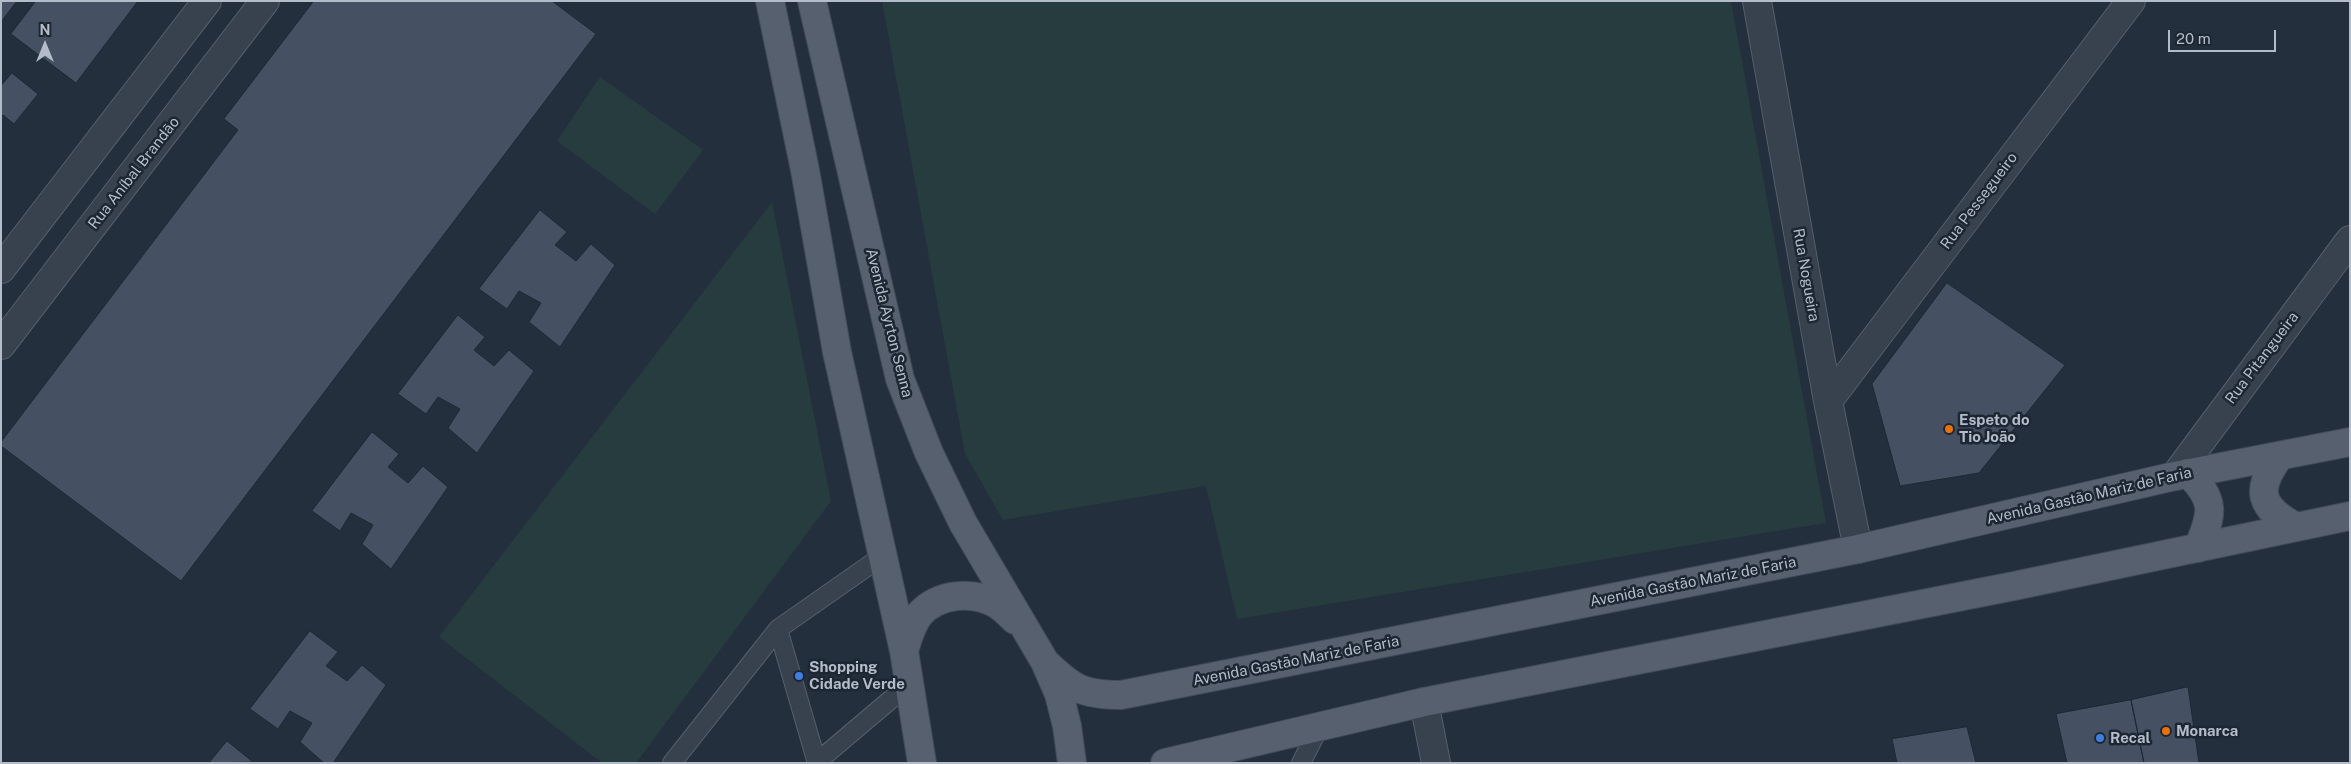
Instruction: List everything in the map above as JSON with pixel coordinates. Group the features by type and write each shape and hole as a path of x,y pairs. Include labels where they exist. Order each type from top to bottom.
{"main road":[{"path":"770,1 804,170 837,352 881,557 904,651 922,763"},
{"name":"Avenida Ayrton Senna","path":"812,1 900,379 933,462 963,523 1022,626 1045,662 1059,694 1067,726 1072,763"},
{"name":"Avenida Gastão Mariz de Faria","path":"1045,662 1067,683 1082,691 1100,695 1121,695 1858,549 2181,474 2279,457 2350,442"},
{"path":"2279,457 2266,474 2263,495 2269,506 2284,521 2296,527"},
{"path":"2181,474 2203,489 2210,510 2198,548"},
{"path":"1165,763 1424,702 2350,516"},
{"path":"904,651 910,630 920,615 937,601 958,595 977,596 997,604 1022,626"}],"street":[{"path":"1,270 207,1"},
{"name":"Rua Aníbal Brandão","path":"3,339 265,1"},
{"name":"Rua Nogueira","path":"1757,1 1828,401 1858,549"},
{"name":"Rua Pessegueiro","path":"1828,401 2131,1"},
{"name":"Rua Pitangueira","path":"2181,474 2350,240"},
{"path":"1424,702 1436,763"}],"lane":[{"path":"672,763 778,629 881,557"},
{"path":"778,629 817,763 909,684"},
{"path":"1301,763 1320,726"}],"green space":[{"path":"882,1 1731,1 1826,523 1237,619 1206,486 1003,520 965,454"},
{"path":"600,77 703,150 655,214 557,141"},
{"path":"772,202 831,501 636,763 602,763 439,637"}],"building":[{"path":"1,1 17,1 1,22"},
{"path":"36,1 138,1 76,83 11,34"},
{"path":"314,1 552,1 596,34 181,581 1,446 1,442 238,130 224,119"},
{"path":"12,73 38,94 14,124 3,115 1,117 1,86"},
{"path":"540,210 567,232 555,245 576,261 591,244 615,265 560,347 529,322 541,303 519,291 507,309 479,289"},
{"name":"Espeto do Tio João","path":"1947,283 2065,365 1979,473 1900,486 1872,384"},
{"path":"458,315 485,337 474,350 494,366 509,350 534,371 477,453 448,428 460,409 438,397 426,414 398,394"},
{"path":"372,432 399,454 388,467 408,483 423,466 448,487 391,569 362,544 373,525 351,513 340,531 312,511"},
{"path":"310,631 338,652 326,666 347,681 362,665 386,685 333,763 324,763 300,742 312,723 290,711 278,729 250,709"},
{"name":"Monarca","path":"2188,687 2199,763 2144,763 2131,700"},
{"name":"Recal","path":"2131,700 2144,763 2067,763 2056,714"},
{"path":"1967,727 1976,763 1897,763 1892,739"},
{"path":"227,741 253,762 209,763"}],"place":[{"name":"Espeto do Tio João","path":"1949,429"},
{"name":"Shopping Cidade Verde","path":"799,676"},
{"name":"Monarca","path":"2166,731"},
{"name":"Recal","path":"2100,738"}]}
